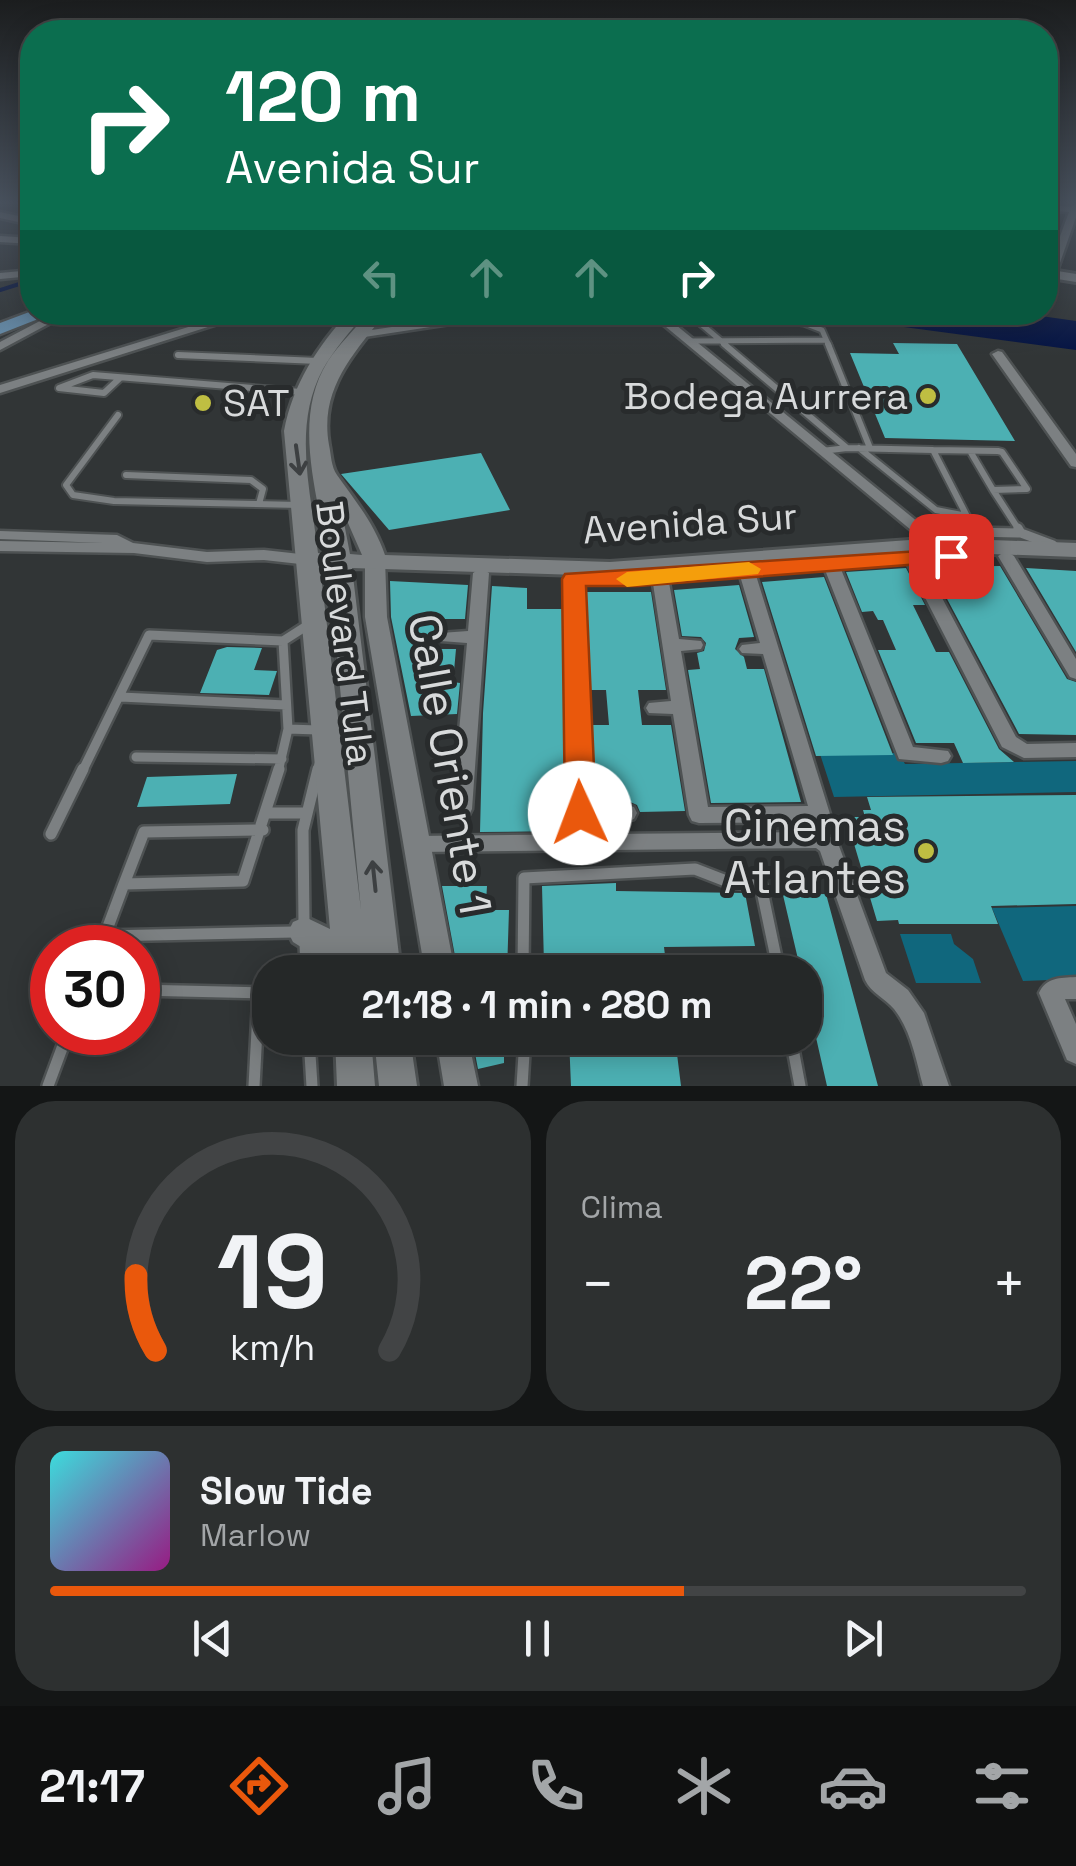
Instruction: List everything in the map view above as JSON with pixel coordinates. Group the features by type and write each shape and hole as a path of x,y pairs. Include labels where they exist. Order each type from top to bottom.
{"main road":[{"name":"Boulevard Tula","path":"350,955 324,739 294,431 300,392 318,360 357,325"},
{"name":"Boulevard Tula","path":"357,325 320,395 318,430 340,565 382,955"},
{"path":"325,476 341,492 370,542 376,565"},
{"name":"Avenida Sur","path":"376,565 574,579 660,577 926,547 1073,553"},
{"name":"Avenida Sur","path":"926,547 1006,556 1073,553"},
{"name":"Avenida Sur","path":"310,568 376,565 610,569 829,558"},
{"path":"360,955 379,922"},
{"path":"304,932 334,955"},
{"path":"354,1055 356,1086"},
{"path":"394,1055 398,1086"}],"street":[{"path":"0,348 42,325"},
{"path":"0,389 208,325"},
{"path":"669,325 822,451 926,547 1009,742 1024,751 1076,750"},
{"path":"998,354 1076,463"},
{"path":"0,535 117,540 134,548"},
{"path":"0,546 134,548 207,557 264,555 310,568"},
{"path":"1006,556 1076,673"},
{"path":"829,558 906,754 942,756"},
{"name":"Calle Oriente 1","path":"376,565 376,616 437,955"},
{"path":"660,577 699,815 820,814 746,569"},
{"name":"Calle Oriente 1","path":"462,810 481,573"},
{"path":"574,579 585,710 580,813 627,813"},
{"path":"860,634 880,634"},
{"path":"447,638 475,637"},
{"path":"673,645 695,645"},
{"path":"748,650 771,648"},
{"path":"655,708 682,707"},
{"path":"416,844 820,840 829,846 877,980 900,998 916,1021 936,1086"},
{"path":"1066,988 1051,994 1076,1052"},
{"path":"455,1055 461,1086"}],"lane":[{"path":"702,325 847,448"},
{"path":"809,325 816,326 826,340 870,448"},
{"path":"688,341 826,340"},
{"path":"178,355 318,360"},
{"path":"120,378 101,397 59,388 82,376 120,378 300,392"},
{"path":"118,415 66,485 73,495 114,501 304,506"},
{"path":"859,447 936,510 967,516"},
{"path":"822,451 859,447 1002,452 1028,487 993,490"},
{"path":"933,450 974,530"},
{"path":"970,451 1020,533"},
{"path":"126,474 251,480 263,488 259,504"},
{"path":"926,547 974,530 1020,533 1073,553"},
{"path":"51,834 149,635 283,641 314,620"},
{"path":"124,884 243,881 263,830 288,729 283,641"},
{"path":"120,697 286,705"},
{"path":"288,729 324,739 306,813 305,955"},
{"path":"136,758 282,760"},
{"path":"267,813 306,813"},
{"path":"108,925 144,832 263,830"},
{"path":"524,955 524,878 695,869 761,886 775,955"},
{"path":"160,939 304,932"},
{"path":"160,991 252,993"},
{"path":"48,1086 59,1055"},
{"path":"254,1086 257,1055"},
{"path":"310,1055 312,1086"},
{"path":"522,1086 524,1055"},
{"path":"794,1055 800,1086"}],"shaded area":[{"path":"1058,318 1076,321 1076,350 889,325 1058,325"},
{"path":"899,753 905,764 1076,761 1076,792 834,797 820,754"},
{"path":"1076,906 1076,979 1023,981 992,908"},
{"path":"900,934 951,934 954,944 973,959 981,983 916,983"}],"building":[{"name":"Bodega Aurrera","path":"893,343 957,344 1015,441 885,438 850,353 899,354"},
{"path":"481,453 510,510 389,530 341,474"},
{"path":"1000,566 1067,679 1076,682 1076,735 1019,734 930,567"},
{"path":"906,568 925,605 913,605 936,652 949,652 999,749 1014,762 963,763 954,743 916,743 878,650 896,650 883,620 878,620 873,611 862,612 846,572"},
{"path":"1026,568 1076,571 1076,652"},
{"path":"824,577 893,755 816,756 762,582"},
{"path":"390,581 468,585 465,619 441,619 436,635 437,649 456,649 453,682 460,683 457,714 411,716 391,617"},
{"path":"739,585 754,637 739,638 735,649 744,657 747,669 764,669 801,802 711,803 688,670 700,669 697,653 704,651 706,643 701,637 682,636 674,590"},
{"path":"492,586 527,588 527,609 562,609 570,831 480,832"},
{"path":"585,592 651,592 666,690 638,690 642,725 671,725 685,811 640,812 637,805 628,801 595,801 591,725 609,725 606,690 590,690"},
{"path":"262,648 254,670 277,671 269,695 200,693 217,650"},
{"path":"237,774 230,804 137,807 147,777"},
{"path":"1076,795 1076,904 991,906 998,924 877,921 846,817 865,817 863,810 871,810 867,797"},
{"path":"616,883 616,891 745,893 755,946 664,947 665,955 544,955 542,886"},
{"path":"442,886 487,886 486,902 495,902 495,910 509,910 508,955 455,955"},
{"path":"826,894 878,1086 827,1086 820,1055 822,955 797,955 783,895"},
{"path":"475,1055 504,1055 504,1063 478,1069"},
{"path":"570,1055 677,1055 681,1086 571,1086"}],"waterway":[{"path":"0,290 20,284"}],"slow traffic":[{"path":"627,579 749,569"}],"place":[{"name":"Bodega Aurrera","path":"928,396"},
{"name":"SAT","path":"203,403"},
{"name":"Cinemas Atlantes","path":"926,851"}],"route":[{"path":"580,813 574,579 638,579 951,556"}]}
